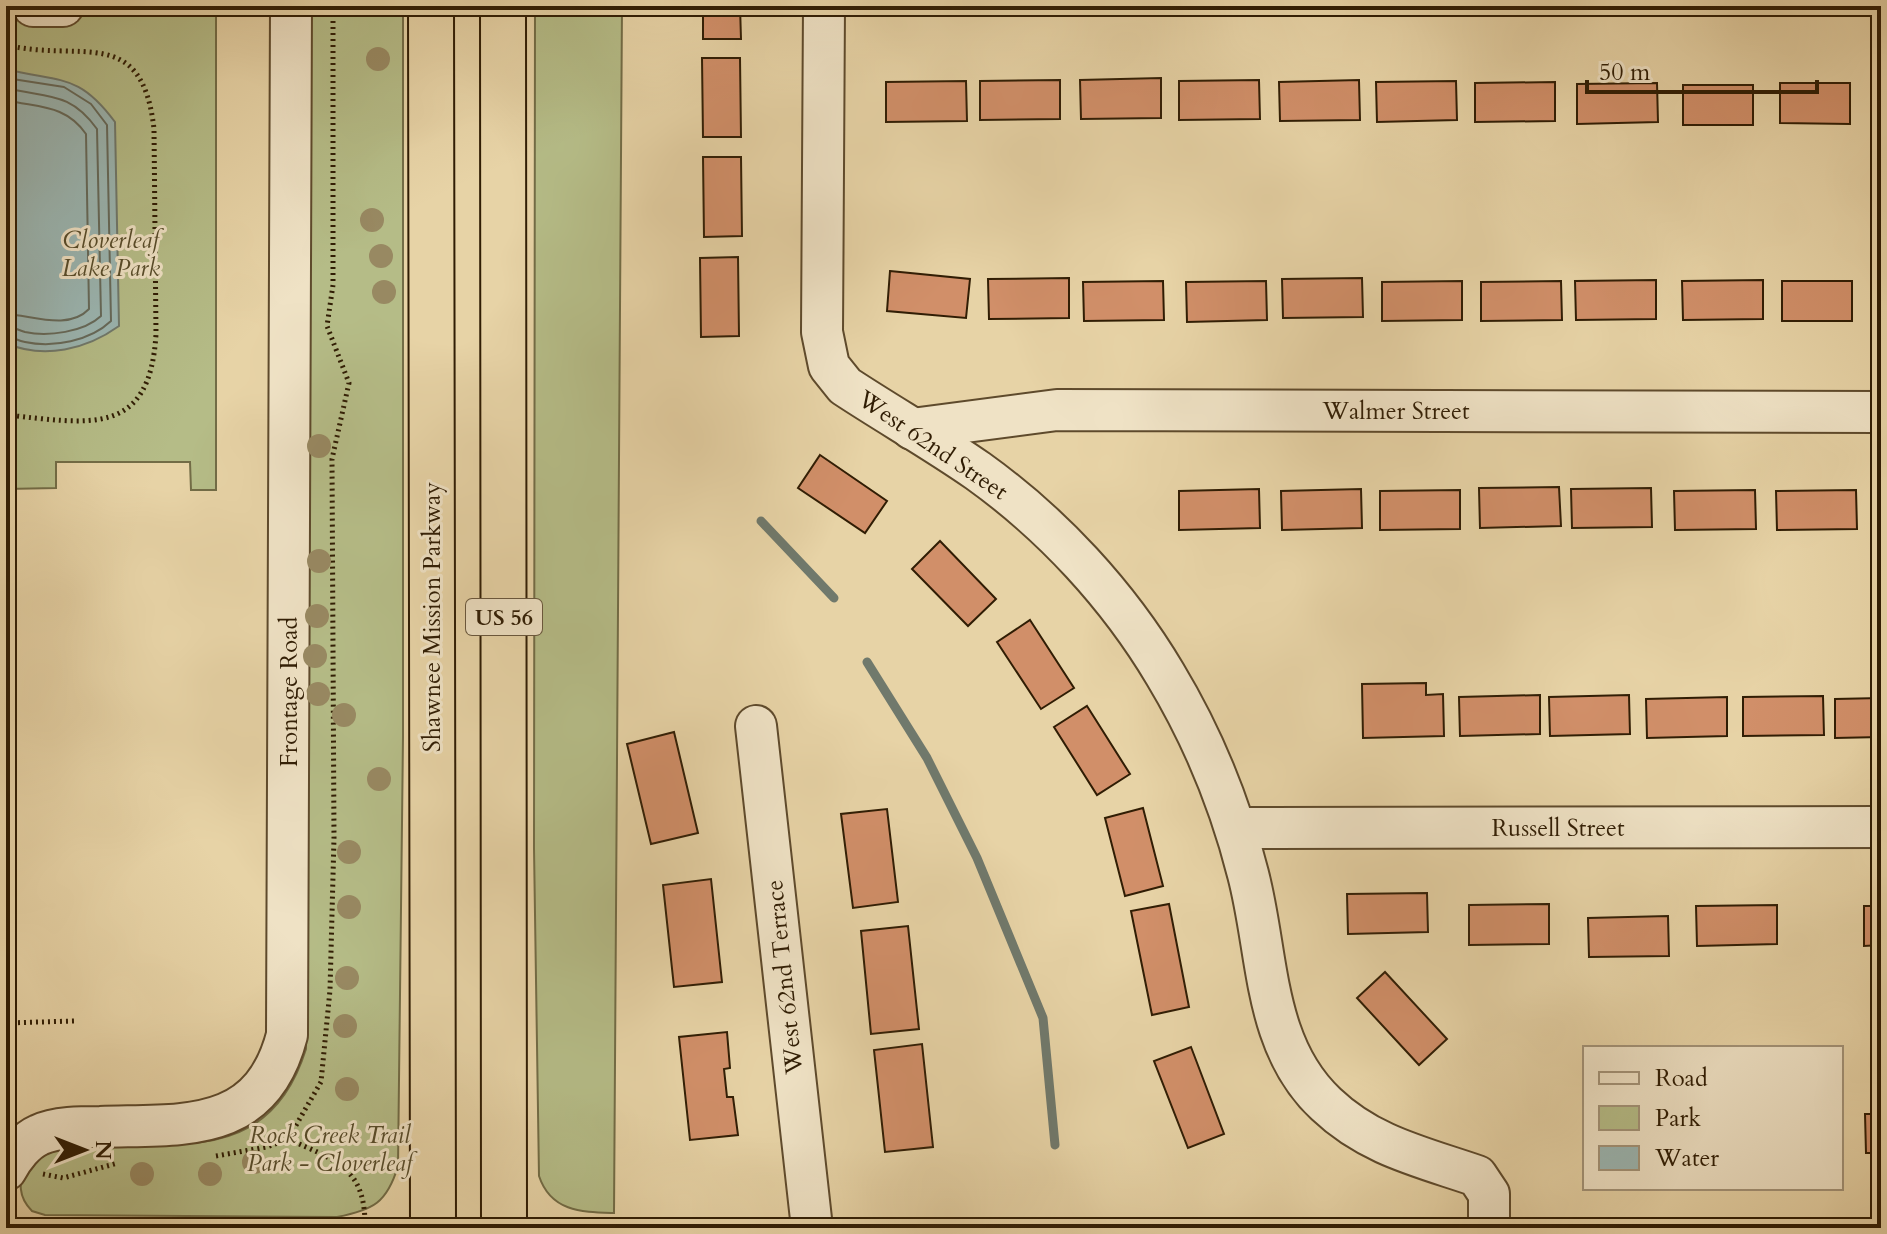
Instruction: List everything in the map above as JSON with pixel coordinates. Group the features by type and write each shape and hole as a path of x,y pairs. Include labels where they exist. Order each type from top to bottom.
{"highway":[{"name":"Shawnee Mission Parkway","path":"431,6 433,1228"},
{"name":"US 56","path":"503,6 504,1228"}],"street":[{"path":"33,6 63,6"},
{"name":"Frontage Road","path":"6,1170 15,1155 38,1135 81,1127 192,1124 226,1115 262,1090 279,1065 287,1035 291,6"},
{"name":"West 62nd Street","path":"824,6 821,297 826,356 838,380 978,471 1009,495 1084,565 1140,634 1191,721 1215,770 1236,828 1260,929 1275,1021 1294,1062 1325,1103 1366,1135 1406,1154 1477,1176 1489,1194 1489,1228"},
{"name":"Walmer Street","path":"912,429 1057,410 1881,412"},
{"name":"West 62nd Terrace","path":"756,726 812,1228"},
{"name":"Russell Street","path":"1236,828 1881,827"}],"path":[{"path":"6,45 46,51 91,50 125,61 142,77 151,102 154,129 156,334 148,387 133,407 108,417 82,421 6,415"},
{"path":"6,1023 74,1021"},
{"path":"288,1139 352,1172 365,1203 365,1228"}],"green space":[{"name":"Cloverleaf Lake Park","path":"6,6 216,6 216,490 191,490 190,462 56,462 56,488 6,489"},
{"name":"Rock Creek Trail Park - Cloverleaf","path":"311,6 403,6 403,737 398,1166 389,1189 377,1203 337,1217 45,1215 32,1211 21,1189 26,1168 43,1151 67,1143 88,1141 198,1142 239,1132 263,1118 282,1098 296,1075 306,1049"},
{"path":"535,6 622,6 614,1213 569,1208 551,1197 539,1176 534,848"}],"water":[{"path":"6,69 78,87 102,106 115,122 119,326 93,341 65,350 35,351 6,343"}],"building":[{"path":"703,6 740,6 741,39 703,39"},
{"path":"702,58 740,58 741,137 703,137"},
{"path":"1161,78 1161,118 1081,119 1080,80"},
{"path":"1060,80 1060,119 980,120 980,81"},
{"path":"1259,80 1260,119 1179,120 1179,81"},
{"path":"1359,80 1360,120 1280,121 1279,82"},
{"path":"966,81 967,121 886,122 886,82"},
{"path":"1456,81 1457,120 1377,122 1376,82"},
{"path":"1555,82 1555,121 1475,122 1475,83"},
{"path":"1657,83 1658,122 1577,124 1577,84"},
{"path":"1780,83 1850,83 1850,124 1780,123"},
{"path":"1683,85 1753,85 1753,125 1683,125"},
{"path":"703,157 741,157 742,236 704,237"},
{"path":"738,257 739,336 701,337 700,258"},
{"path":"890,271 970,279 966,318 887,311"},
{"path":"1069,278 1069,318 989,319 988,279"},
{"path":"1362,278 1363,317 1283,318 1282,279"},
{"path":"1656,280 1656,319 1576,320 1575,281"},
{"path":"1763,280 1763,319 1683,320 1682,281"},
{"path":"1163,281 1164,320 1084,321 1083,282"},
{"path":"1266,281 1267,320 1187,322 1186,282"},
{"path":"1462,281 1462,320 1382,321 1382,282"},
{"path":"1561,281 1562,320 1481,321 1481,282"},
{"path":"1782,281 1852,281 1852,321 1782,321"},
{"path":"1877,282 1881,282 1881,321 1878,321"},
{"path":"820,455 887,501 865,533 798,488"},
{"path":"1559,487 1561,526 1480,528 1479,488"},
{"path":"1651,488 1652,527 1572,528 1571,489"},
{"path":"1259,489 1260,528 1179,530 1179,491"},
{"path":"1361,489 1362,528 1282,530 1281,491"},
{"path":"1460,490 1460,529 1380,530 1380,491"},
{"path":"1755,490 1756,529 1675,530 1674,491"},
{"path":"1856,490 1857,529 1777,530 1776,491"},
{"path":"1875,493 1881,493 1881,532 1875,532"},
{"path":"940,541 996,599 968,626 912,569"},
{"path":"1030,620 1074,688 1041,709 997,642"},
{"path":"1426,683 1426,695 1443,694 1444,736 1363,738 1362,684"},
{"path":"1540,695 1540,734 1460,736 1459,697"},
{"path":"1629,695 1630,734 1550,736 1549,697"},
{"path":"1823,696 1824,735 1743,736 1743,697"},
{"path":"1727,697 1727,736 1647,738 1646,699"},
{"path":"1881,698 1881,737 1835,738 1835,699"},
{"path":"1087,706 1130,774 1097,795 1054,727"},
{"path":"674,732 698,833 651,844 627,744"},
{"path":"1143,808 1163,886 1125,896 1105,818"},
{"path":"887,809 898,902 853,908 841,814"},
{"path":"711,879 722,982 674,987 663,885"},
{"path":"1427,893 1428,932 1348,934 1347,894"},
{"path":"1169,904 1189,1007 1152,1015 1131,911"},
{"path":"1549,904 1549,944 1469,945 1469,905"},
{"path":"1777,905 1777,944 1697,946 1696,906"},
{"path":"1864,906 1881,906 1881,945 1864,946"},
{"path":"1668,916 1669,956 1589,957 1588,918"},
{"path":"908,926 919,1029 871,1034 861,931"},
{"path":"1385,972 1447,1039 1419,1065 1357,998"},
{"path":"727,1032 730,1068 724,1069 727,1097 733,1097 738,1135 690,1140 679,1037"},
{"path":"922,1044 933,1147 885,1152 874,1050"},
{"path":"1191,1047 1224,1134 1188,1148 1154,1061"},
{"path":"1865,1114 1881,1114 1881,1153 1866,1153"}],"waterway":[{"path":"761,521 834,598"},
{"path":"867,662 927,758 977,858 1043,1018 1055,1145"}]}
